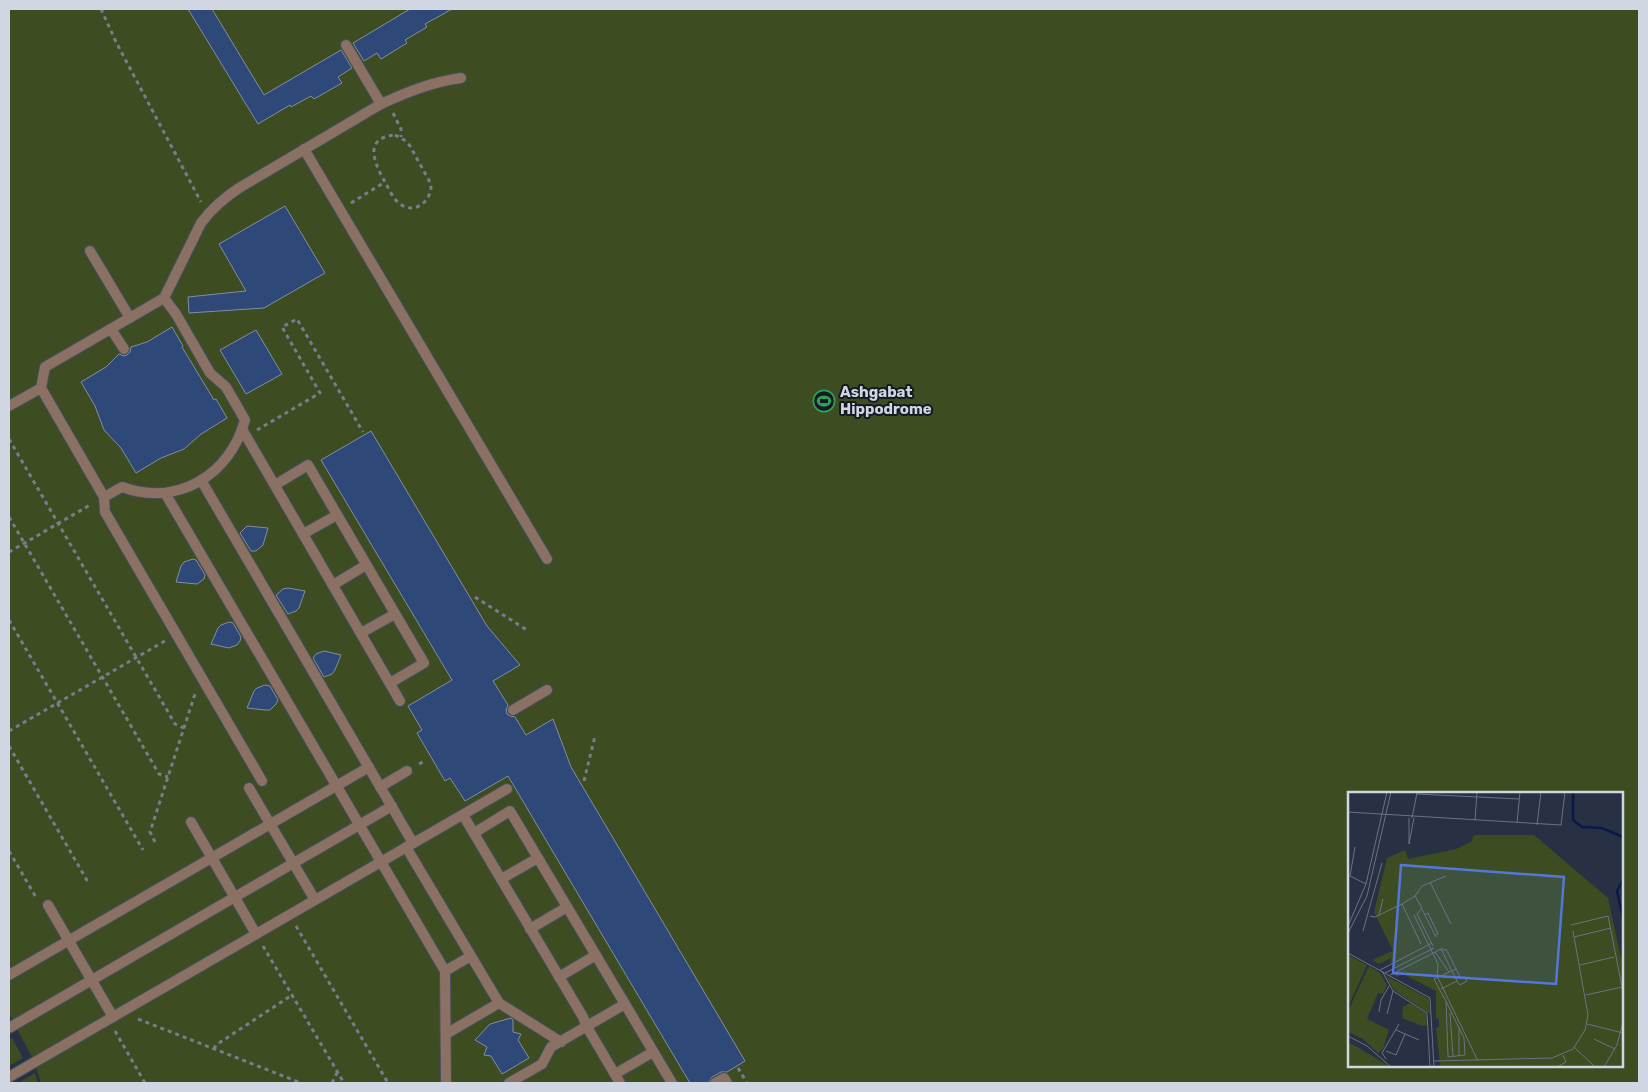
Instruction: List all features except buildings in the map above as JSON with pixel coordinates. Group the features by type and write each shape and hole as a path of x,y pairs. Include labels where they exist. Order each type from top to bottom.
{"lane":[{"path":"346,45 384,103"},
{"path":"262,781 105,512 104,497 41,388 45,367 164,298 201,223 223,199 304,149 397,96 437,82 460,78"},
{"path":"304,149 547,559"},
{"path":"90,251 130,318"},
{"path":"164,298 176,314 210,373 226,387 244,420 244,433 400,701"},
{"path":"112,329 124,349"},
{"path":"9,406 41,388"},
{"path":"104,497 122,487 142,492 165,492 183,489 201,480 218,468 244,433"},
{"path":"275,485 308,466 424,663 390,682"},
{"path":"201,480 392,806 410,845 499,1003 561,1042"},
{"path":"165,492 445,971 446,1083"},
{"path":"303,534 337,515"},
{"path":"333,585 366,565"},
{"path":"361,633 395,614"},
{"path":"513,710 547,690"},
{"path":"9,976 369,767"},
{"path":"380,786 407,771"},
{"path":"250,788 315,900"},
{"path":"9,1077 507,789"},
{"path":"9,1028 392,806"},
{"path":"474,833 510,812 672,1083"},
{"path":"462,814 618,1079 653,1052"},
{"path":"191,822 256,934"},
{"path":"501,879 538,858"},
{"path":"43,903 69,941 92,980 111,1018"},
{"path":"530,929 567,907"},
{"path":"559,977 596,955"},
{"path":"445,971 471,956"},
{"path":"446,1034 499,1003"},
{"path":"509,1083 542,1064 551,1048 625,1004"},
{"path":"715,1083 724,1078 727,1083"}],"path":[{"path":"101,9 116,42 208,214"},
{"path":"384,103 401,129 401,137"},
{"path":"401,137 410,146 428,178 431,190 429,196 421,205 409,208 403,206 394,197 385,182 373,159 375,147 383,138 401,137"},
{"path":"340,210 385,182"},
{"path":"244,433 320,393 282,327 296,319 362,432"},
{"path":"9,439 175,724 184,728"},
{"path":"9,552 104,497"},
{"path":"9,517 159,774 168,777"},
{"path":"475,597 527,630"},
{"path":"9,620 142,850"},
{"path":"9,731 177,634"},
{"path":"156,842 150,832 197,689 206,684"},
{"path":"584,781 595,736"},
{"path":"9,746 88,882"},
{"path":"9,851 43,903"},
{"path":"289,915 388,1083"},
{"path":"256,934 344,1083"},
{"path":"214,1049 216,1045 292,995"},
{"path":"128,1008 133,1016 301,1083"},
{"path":"111,1018 145,1083"},
{"path":"738,1068 747,1083"},
{"path":"332,1083 337,1072"}],"green space":[{"name":"Ashgabat Hippodrome","path":"9,9 1639,9 1639,1083 41,1083 33,1059 9,1014"},
{"path":"12,1038 23,1058 9,1066 9,1040"},
{"path":"35,1073 38,1083 18,1083"}],"place":[{"name":"Ashgabat Hippodrome","path":"824,401"}]}
